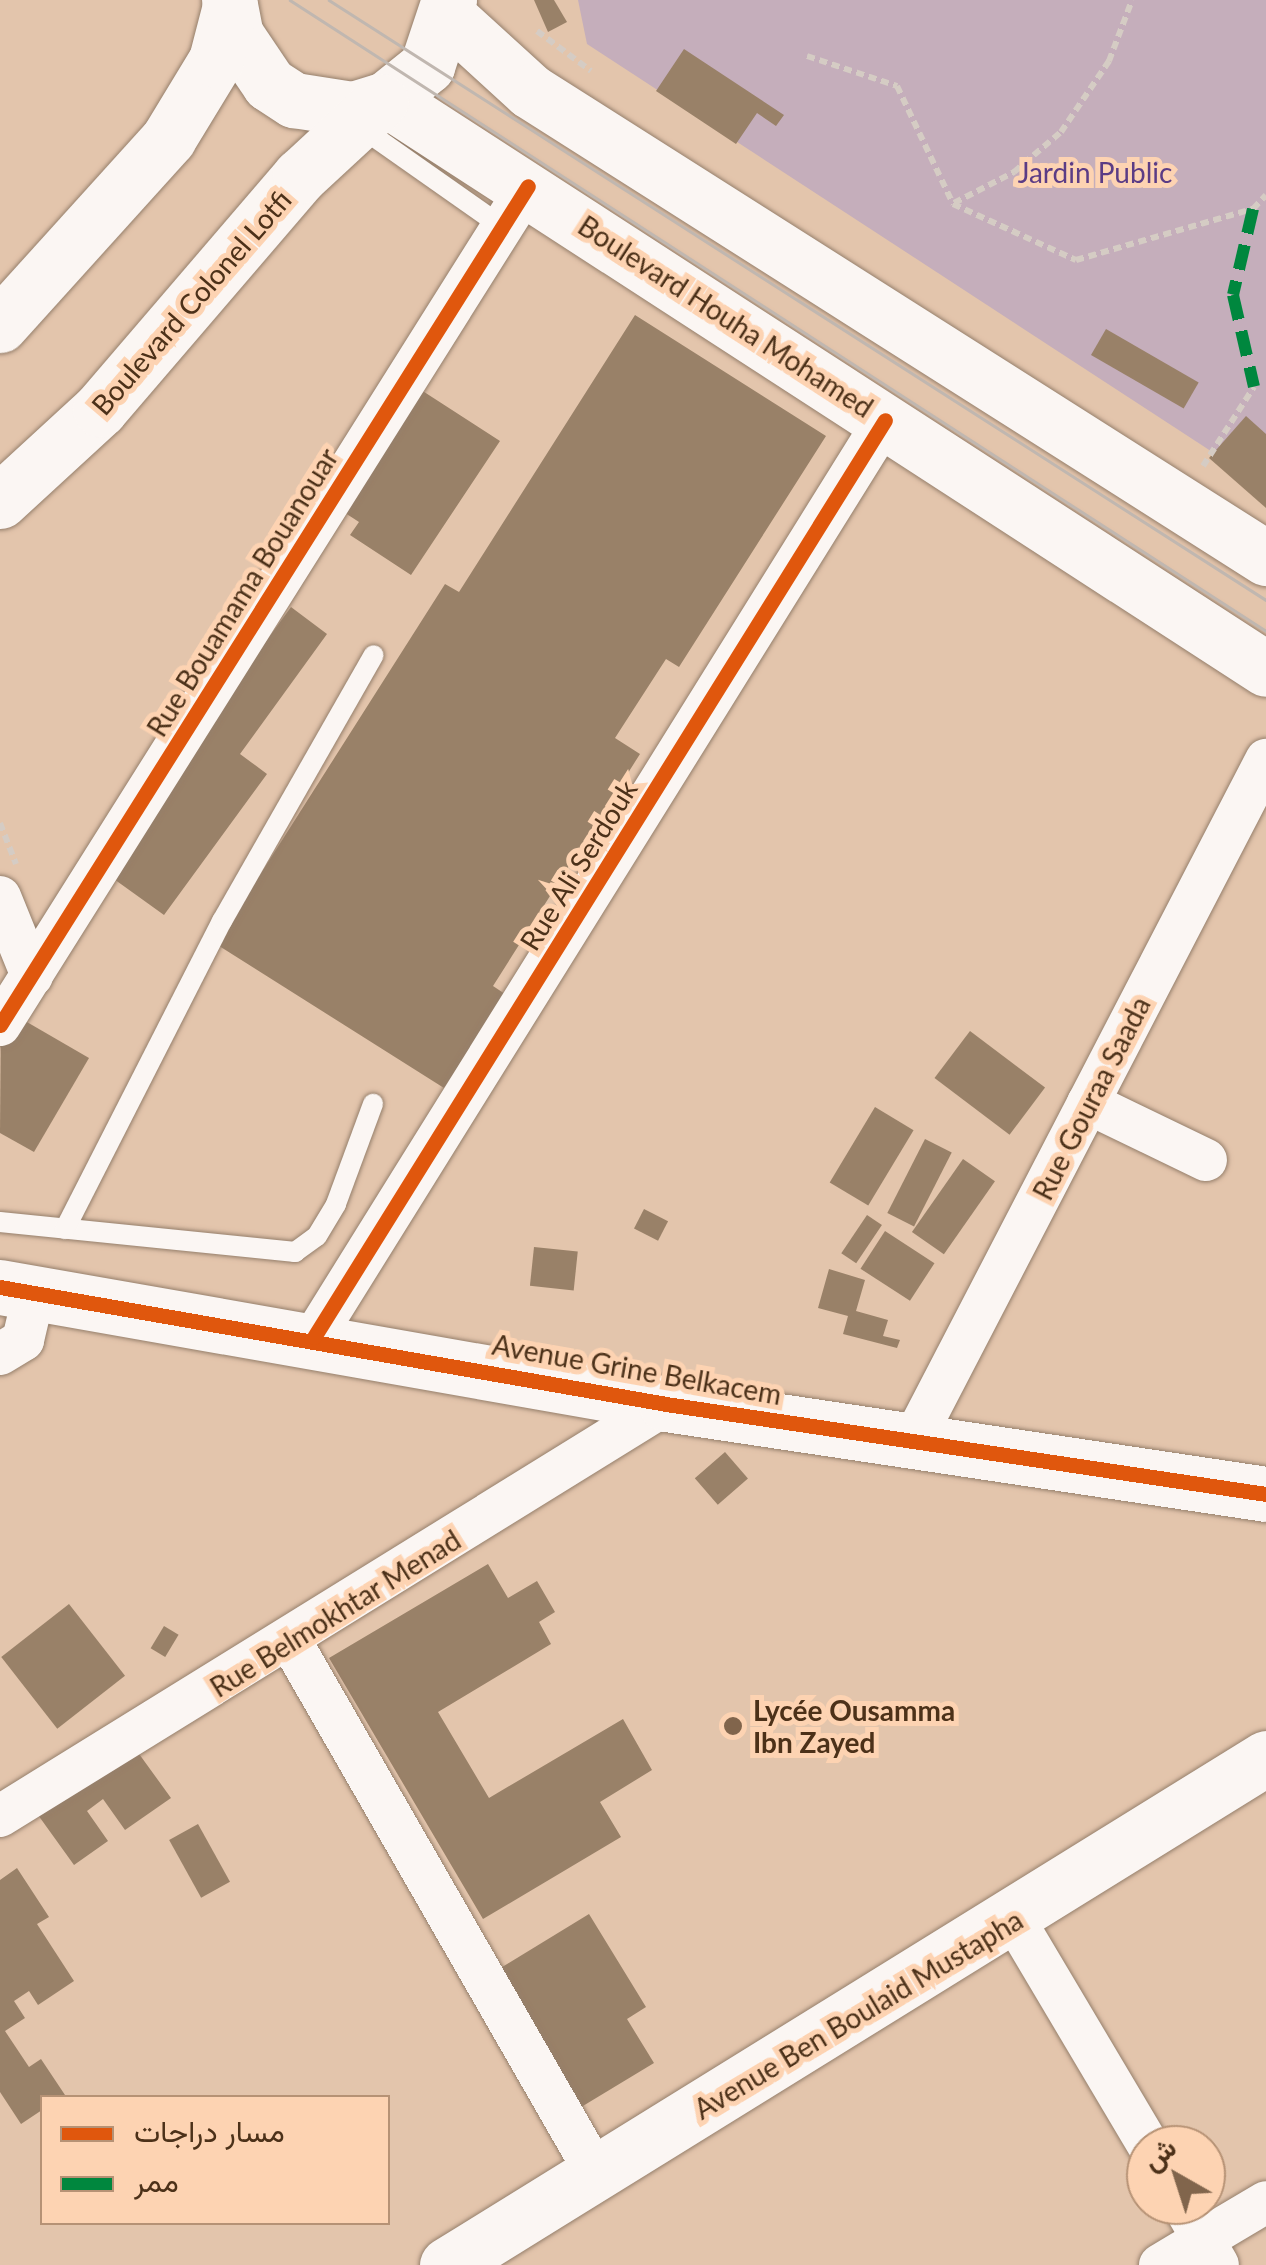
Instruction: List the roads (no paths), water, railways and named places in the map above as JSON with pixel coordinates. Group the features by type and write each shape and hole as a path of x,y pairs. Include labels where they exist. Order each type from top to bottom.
{"main road":[{"path":"229,3 249,62 282,92 322,108 374,108"},
{"path":"0,325 168,139 216,60 229,3"},
{"path":"449,8 530,91 1266,558"},
{"name":"Boulevard Colonel Lotfi","path":"0,501 100,409 300,176 427,66 449,8"},
{"name":"Boulevard Houha Mohamed","path":"374,108 514,206 884,420 1266,669"},
{"name":"Avenue Grine Belkacem","path":"17,1290 314,1337 666,1404 916,1437 1266,1494"},
{"name":"Avenue Ben Boulaid Mustapha","path":"447,2265 1014,1919 1266,1758"}],"street":[{"name":"Rue Bouamama Bouanouar","path":"0,1025 514,206"},
{"name":"Rue Ali Serdouk","path":"314,1337 884,420"},
{"name":"Rue Gouraa Saada","path":"916,1437 1266,760"},
{"path":"0,897 32,976"},
{"path":"1088,1103 1206,1160"},
{"path":"0,1354 23,1340 17,1290"},
{"name":"Rue Belmokhtar Menad","path":"0,1816 291,1642 666,1404"},
{"path":"291,1642 596,2173"},
{"path":"1014,1919 1136,2125"},
{"path":"1160,2265 1201,2236 1266,2202"}],"lane":[{"path":"65,1229 222,922 374,655"},
{"path":"0,1222 295,1252 317,1236 336,1204 373,1104"}],"tram line":[{"path":"290,0 1266,631"},
{"path":"329,0 1266,600"}],"place":[{"name":"Lycée Ousamma Ibn Zayed","path":"733,1726"}],"park label":[{"name":"Jardin Public","path":"1095,172"}]}
